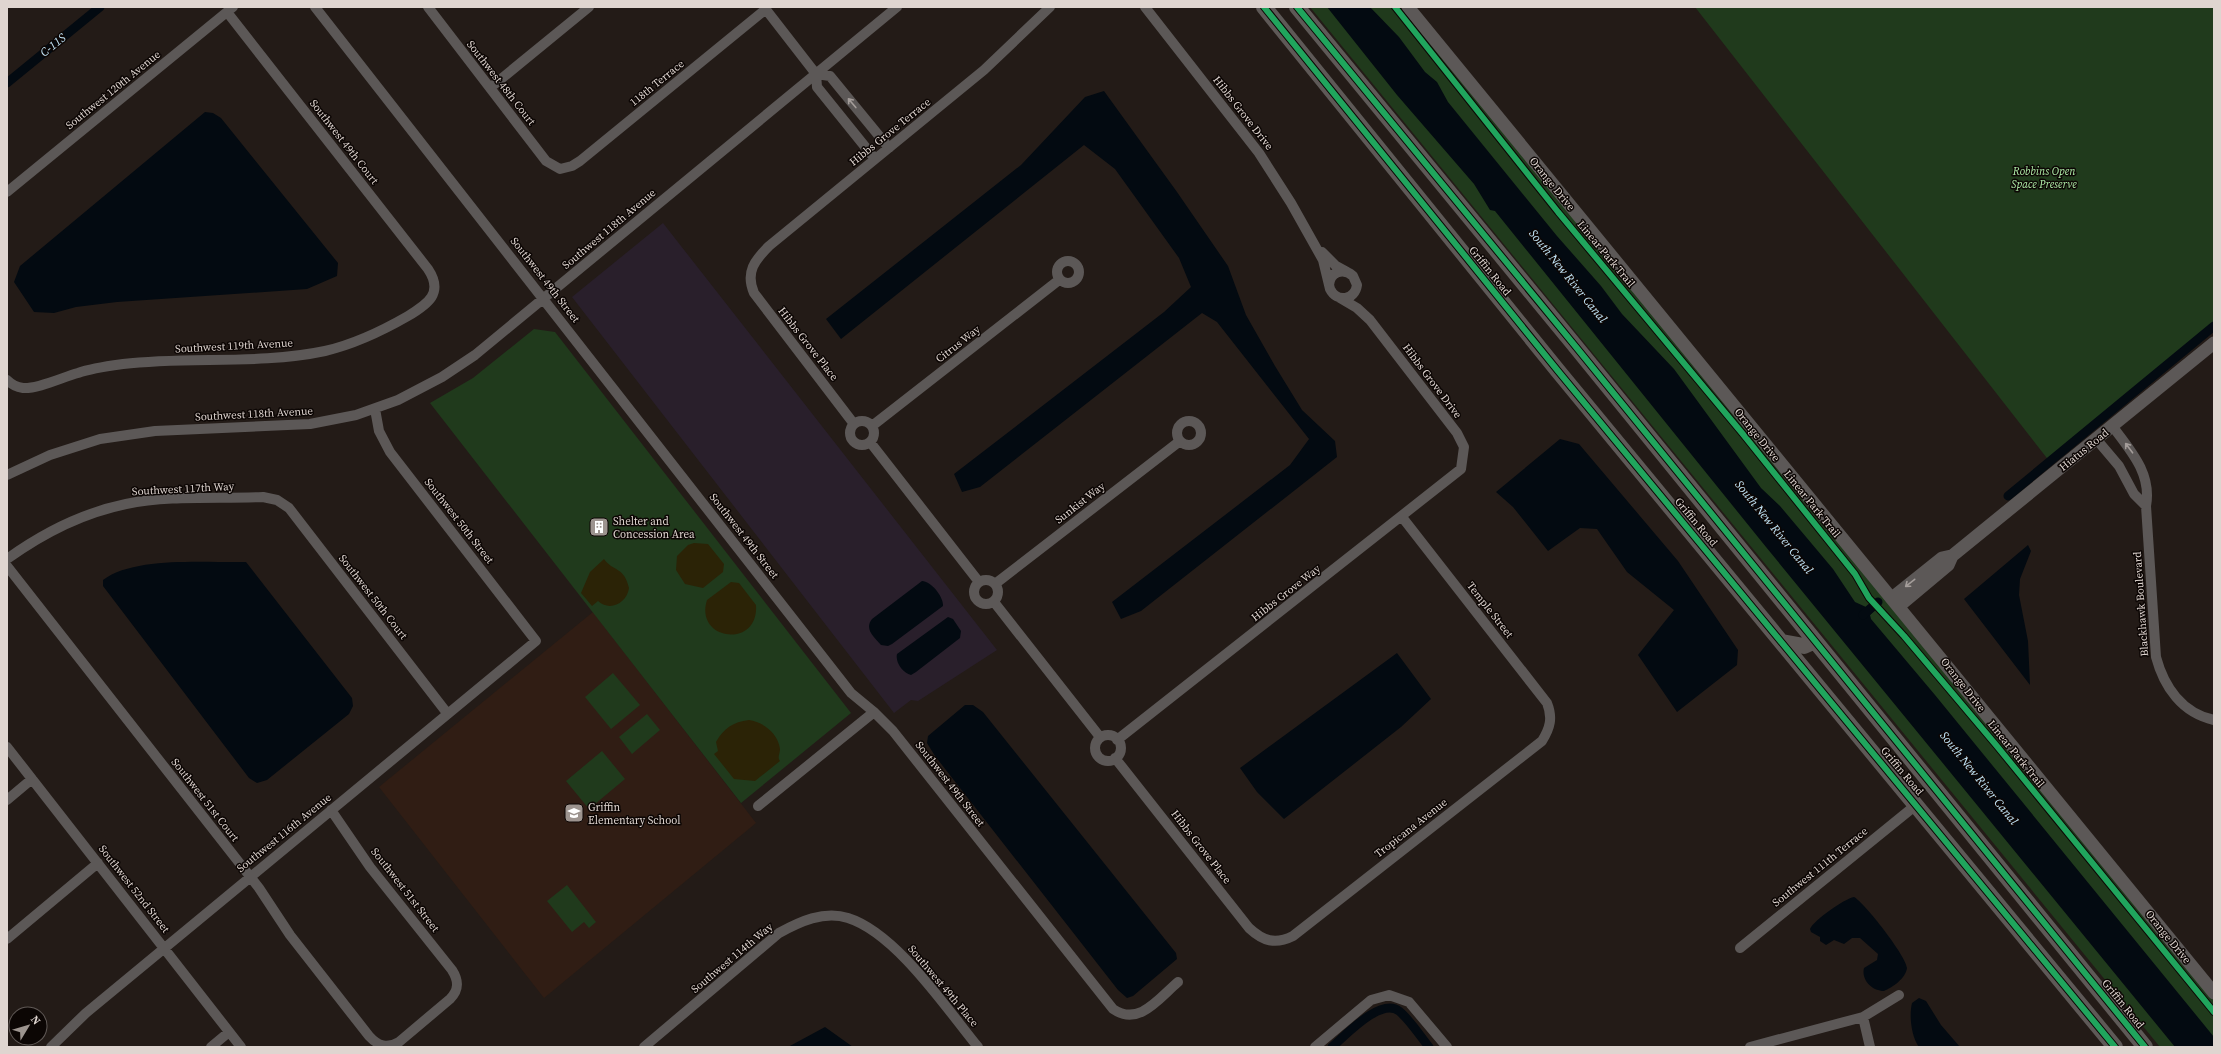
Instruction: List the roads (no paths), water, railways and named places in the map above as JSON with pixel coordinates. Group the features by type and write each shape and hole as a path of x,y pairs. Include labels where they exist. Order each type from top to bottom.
{"main road":[{"name":"Griffin Road","path":"1264,7 1553,365 2115,1047"},
{"name":"Griffin Road","path":"1297,7 2145,1047"},
{"path":"1782,642 1804,646 1815,641"},
{"path":"1806,671 1818,665 1834,664"}],"street":[{"name":"Southwest 49th Street","path":"315,7 851,693 874,712 893,731 1113,1010 1122,1016 1144,1012 1178,982"},
{"name":"Southwest 48th Court","path":"428,7 546,161 560,169"},
{"path":"490,88 589,7"},
{"name":"Southwest 118th Avenue","path":"7,475 50,455 100,439 155,431 310,424 375,409 404,397 459,367 897,7"},
{"name":"Hibbs Grove Terrace","path":"750,276 752,264 760,254 999,58 1050,7"},
{"name":"Hibbs Grove Drive","path":"1145,7 1259,153 1284,191 1312,240 1324,264 1329,286"},
{"name":"Orange Drive","path":"1408,7 2214,993"},
{"path":"765,8 816,74 817,87 875,159"},
{"name":"118th Terrace","path":"560,169 572,166 580,161 765,8"},
{"name":"Southwest 120th Avenue","path":"7,192 230,10"},
{"name":"Southwest 49th Court","path":"230,10 428,269 433,278 434,290"},
{"path":"816,74 830,76 889,148"},
{"name":"Hibbs Grove Drive","path":"1312,240 1332,263 1348,272"},
{"path":"1348,272 1353,276 1357,285 1355,292 1350,297 1340,298 1332,292 1329,286 1335,274 1348,272"},
{"name":"Hibbs Grove Place","path":"750,276 754,293 854,424"},
{"name":"Citrus Way","path":"872,426 1059,280"},
{"name":"Hibbs Grove Drive","path":"1357,285 1361,302 1370,320"},
{"name":"Southwest 119th Avenue","path":"7,380 19,387 29,387 80,372 122,364 268,358 325,351 369,336 392,325 428,303 434,290"},
{"name":"Hibbs Grove Drive","path":"1340,298 1357,308 1370,320 1456,433 1464,447 1463,460"},
{"name":"Hiatus Road","path":"1895,602 1942,558 1952,556 2113,427 2214,343"},
{"name":"Southwest 50th Street","path":"375,409 379,431 386,446 536,641"},
{"path":"862,421 872,426 874,434 870,442 860,444 854,441 850,434 854,424 862,421"},
{"name":"Blackhawk Boulevard","path":"2113,427 2134,455 2147,486 2146,506 2156,657 2161,675 2169,690 2182,703 2194,713 2214,720"},
{"path":"2097,440 2119,466 2134,494 2146,506"},
{"name":"Sunkist Way","path":"995,584 1180,441"},
{"path":"870,442 979,582"},
{"name":"Hibbs Grove Way","path":"1117,740 1457,474 1461,469 1463,460"},
{"name":"Southwest 117th Way","path":"7,559 42,535 63,525 95,512 126,504 264,497 277,500"},
{"name":"Southwest 50th Court","path":"277,500 289,508 447,713"},
{"name":"Temple Street","path":"1402,517 1547,703 1551,713 1551,722"},
{"name":"Southwest 51st Court","path":"7,566 250,876 269,901 290,935 369,1036 373,1041 384,1046"},
{"path":"986,580 995,584 998,591 994,602 987,604 977,600 975,589 979,582 986,580"},
{"path":"994,602 1100,737"},
{"name":"Southwest 116th Avenue","path":"51,1047 86,1013 166,949 250,876 536,641"},
{"path":"758,806 874,712"},
{"name":"Tropicana Avenue","path":"1274,942 1293,936 1542,741 1551,722"},
{"path":"1109,735 1117,740 1120,751 1115,758 1103,760 1096,754 1095,745 1100,737 1109,735"},
{"name":"Southwest 52nd Street","path":"7,747 241,1047"},
{"name":"Hibbs Grove Place","path":"1115,758 1249,928 1258,937 1274,942"},
{"path":"7,800 32,779"},
{"name":"Southwest 111th Terrace","path":"1740,948 1916,804"},
{"name":"Southwest 51st Street","path":"331,810 370,867 452,970 458,985 454,996 399,1042 390,1046 384,1046"},
{"path":"7,939 98,863"},
{"name":"Southwest 114th Way","path":"644,1047 779,933 801,921 826,916 848,917"},
{"name":"Southwest 49th Place","path":"848,917 877,932 901,953 978,1047"},
{"path":"1315,1047 1371,1000 1389,995 1408,1002 1447,1047"},
{"path":"1750,1047 1863,1017 1900,995"},
{"path":"1863,1017 1870,1047"},
{"path":"211,1047 229,1032"}],"water":[{"name":"South New River Canal","path":"1327,7 1370,7 1399,37 1425,72 1437,82 1448,102 1557,236 1601,286 1622,314 1674,369 1761,488 1780,506 1833,569 1855,602 1866,607 1870,604 1875,610 1870,615 1871,619 1935,695 2214,1037 2214,1047 2175,1047 1766,547 1495,211 1490,210 1474,184 1397,95"},
{"path":"1104,91 1228,266 1246,315 1275,366 1302,410 1335,441 1337,457 1141,611 1121,619 1112,602 1290,465 1309,439 1217,322 1202,313 980,487 962,492 954,474 1164,312 1191,287 1179,258 1115,169 1084,145 841,339 826,319 1021,165 1085,97"},
{"path":"205,112 213,113 221,118 338,263 337,276 307,289 117,302 76,307 54,313 34,312 14,282 20,266"},
{"path":"1560,439 1579,444 1678,561 1738,650 1737,665 1677,712 1638,655 1674,610 1627,572 1597,529 1580,528 1548,551 1513,507 1496,492"},
{"path":"2028,545 2031,551 2020,579 2019,595 2028,641 2030,685 1964,599"},
{"path":"172,562 246,562 352,698 353,706 349,714 267,780 257,783 249,778 103,586 103,580 117,572 133,567"},
{"path":"922,581 926,582 936,590 943,602 943,606 892,644 888,646 881,645 869,630 872,619"},
{"path":"948,617 953,619 961,631 960,638 916,672 911,675 905,672 898,664 897,654"},
{"path":"1397,653 1431,699 1401,727 1284,819 1257,792 1240,768"},
{"path":"965,705 973,705 983,712 1176,953 1177,959 1133,996 1127,998 1118,990 935,756 927,743 928,736"},
{"path":"1854,897 1866,909 1893,942 1907,968 1904,975 1895,985 1884,991 1880,991 1872,987 1868,984 1864,977 1864,968 1877,960 1878,954 1860,938 1852,938 1844,944 1834,940 1826,945 1820,941 1820,937 1811,932 1810,929 1817,920 1830,910"},
{"path":"1919,998 1926,1001 1941,1025 1960,1047 1919,1047 1912,1031 1911,1013 1912,1003"},
{"path":"825,1027 853,1047 788,1047"}],"waterway":[{"name":"C-11S","path":"7,83 100,7"},
{"path":"2008,496 2214,326"},
{"path":"1863,615 1878,602"},
{"path":"1332,1047 1364,1019 1383,1009 1392,1008 1399,1011 1411,1023 1429,1047"}],"place":[{"name":"Shelter and Concession Area","path":"599,527"},
{"name":"Griffin Elementary School","path":"574,813"}],"park label":[{"name":"Robbins Open Space Preserve","path":"2044,177"}]}
